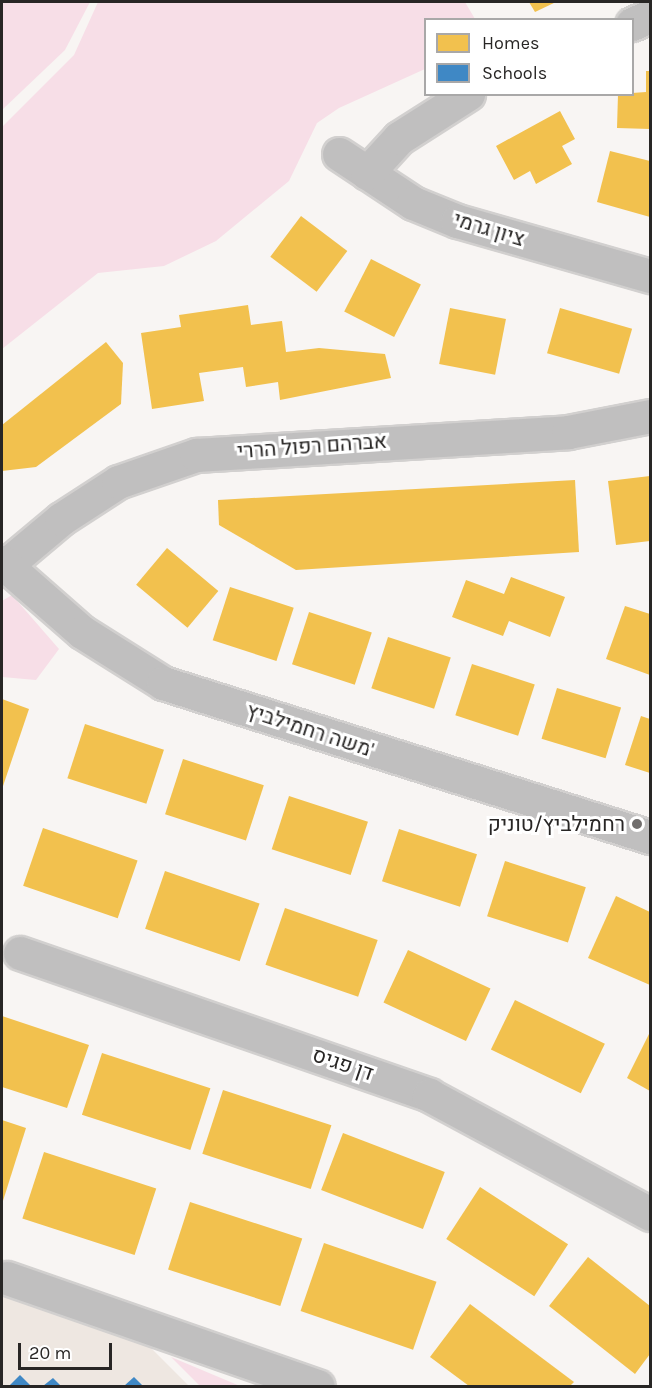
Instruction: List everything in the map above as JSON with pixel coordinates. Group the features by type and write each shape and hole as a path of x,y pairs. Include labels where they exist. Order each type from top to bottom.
{"street":[{"path":"634,24 651,16"},
{"path":"367,173 399,138 432,113 464,96"},
{"name":"ציון גרמי","path":"339,154 413,203 457,221 651,276"},
{"name":"אברהם רפול הררי","path":"3,564 61,519 118,482 196,455 568,432 651,416"},
{"name":"משה רחמילביץ'","path":"3,564 82,633 163,683 651,837"},
{"name":"דן פגיס","path":"20,953 429,1095 651,1214"},
{"path":"7,1278 318,1386"}],"shaded area":[{"path":"2,2 90,2 65,50 2,110"},
{"path":"98,2 465,2 474,18 424,18 424,69 339,108 317,123 289,181 216,241 164,266 98,273 2,349 2,127 74,55"},
{"path":"12,595 59,649 36,680 2,677 2,601"},
{"path":"2,1291 149,1346 189,1386 2,1386"},
{"path":"171,1357 240,1386 200,1386"}],"building: Homes":[{"path":"529,2 556,2 535,12"},
{"path":"646,71 650,71 650,129 617,128 618,96 634,96 634,93 646,92"},
{"path":"560,111 575,139 562,146 572,164 536,184 530,171 514,180 496,146"},
{"path":"610,151 650,161 650,217 597,202"},
{"path":"301,216 347,251 317,292 270,257"},
{"path":"371,259 421,284 394,337 344,312"},
{"path":"248,305 251,325 282,321 286,352 319,348 385,354 391,378 280,400 278,382 246,387 243,367 199,373 204,401 152,409 141,333 181,327 179,315"},
{"path":"450,308 506,319 495,375 439,364"},
{"path":"560,308 632,329 619,374 547,353"},
{"path":"106,342 123,363 121,404 36,467 2,471 2,425"},
{"path":"650,476 650,541 616,545 608,481"},
{"path":"575,480 579,552 296,570 219,525 218,500"},
{"path":"167,548 218,591 187,628 136,585"},
{"path":"511,577 565,597 550,637 509,621 503,636 452,617 466,580 504,594"},
{"path":"230,587 294,608 276,661 213,640"},
{"path":"625,606 650,614 650,675 606,659"},
{"path":"309,612 372,632 355,685 292,664"},
{"path":"388,637 451,657 434,709 371,688"},
{"path":"472,664 535,684 518,736 455,715"},
{"path":"557,688 621,708 606,758 542,739"},
{"path":"2,699 29,709 2,789"},
{"path":"641,716 650,719 650,773 625,765"},
{"path":"85,724 164,750 146,804 67,778"},
{"path":"183,759 264,785 246,840 165,814"},
{"path":"289,796 368,822 351,875 272,849"},
{"path":"43,828 138,861 118,918 23,886"},
{"path":"399,829 477,854 460,907 382,881"},
{"path":"505,861 586,887 568,942 487,916"},
{"path":"165,871 260,904 240,961 145,929"},
{"path":"616,896 650,912 650,985 588,958"},
{"path":"285,908 378,940 358,997 265,965"},
{"path":"408,950 490,988 466,1041 383,1003"},
{"path":"515,1000 605,1044 581,1093 491,1049"},
{"path":"2,1016 89,1045 67,1108 2,1087"},
{"path":"650,1032 650,1091 627,1078"},
{"path":"102,1053 210,1088 190,1150 82,1115"},
{"path":"223,1090 331,1125 311,1189 202,1154"},
{"path":"2,1120 26,1128 2,1204"},
{"path":"343,1133 445,1172 423,1229 321,1190"},
{"path":"44,1152 156,1188 135,1255 22,1219"},
{"path":"480,1187 568,1244 534,1296 446,1239"},
{"path":"190,1202 302,1238 280,1306 168,1270"},
{"path":"324,1243 437,1282 413,1350 301,1311"},
{"path":"588,1257 650,1306 650,1354 635,1374 549,1306"},
{"path":"470,1304 574,1382 570,1386 469,1386 430,1357"}],"building: Schools":[{"path":"20,1375 31,1386 9,1386"},
{"path":"134,1377 143,1386 124,1386"},
{"path":"53,1378 61,1386 43,1386"}],"place":[{"name":"רחמילביץ/טוניק","path":"637,824"}]}
